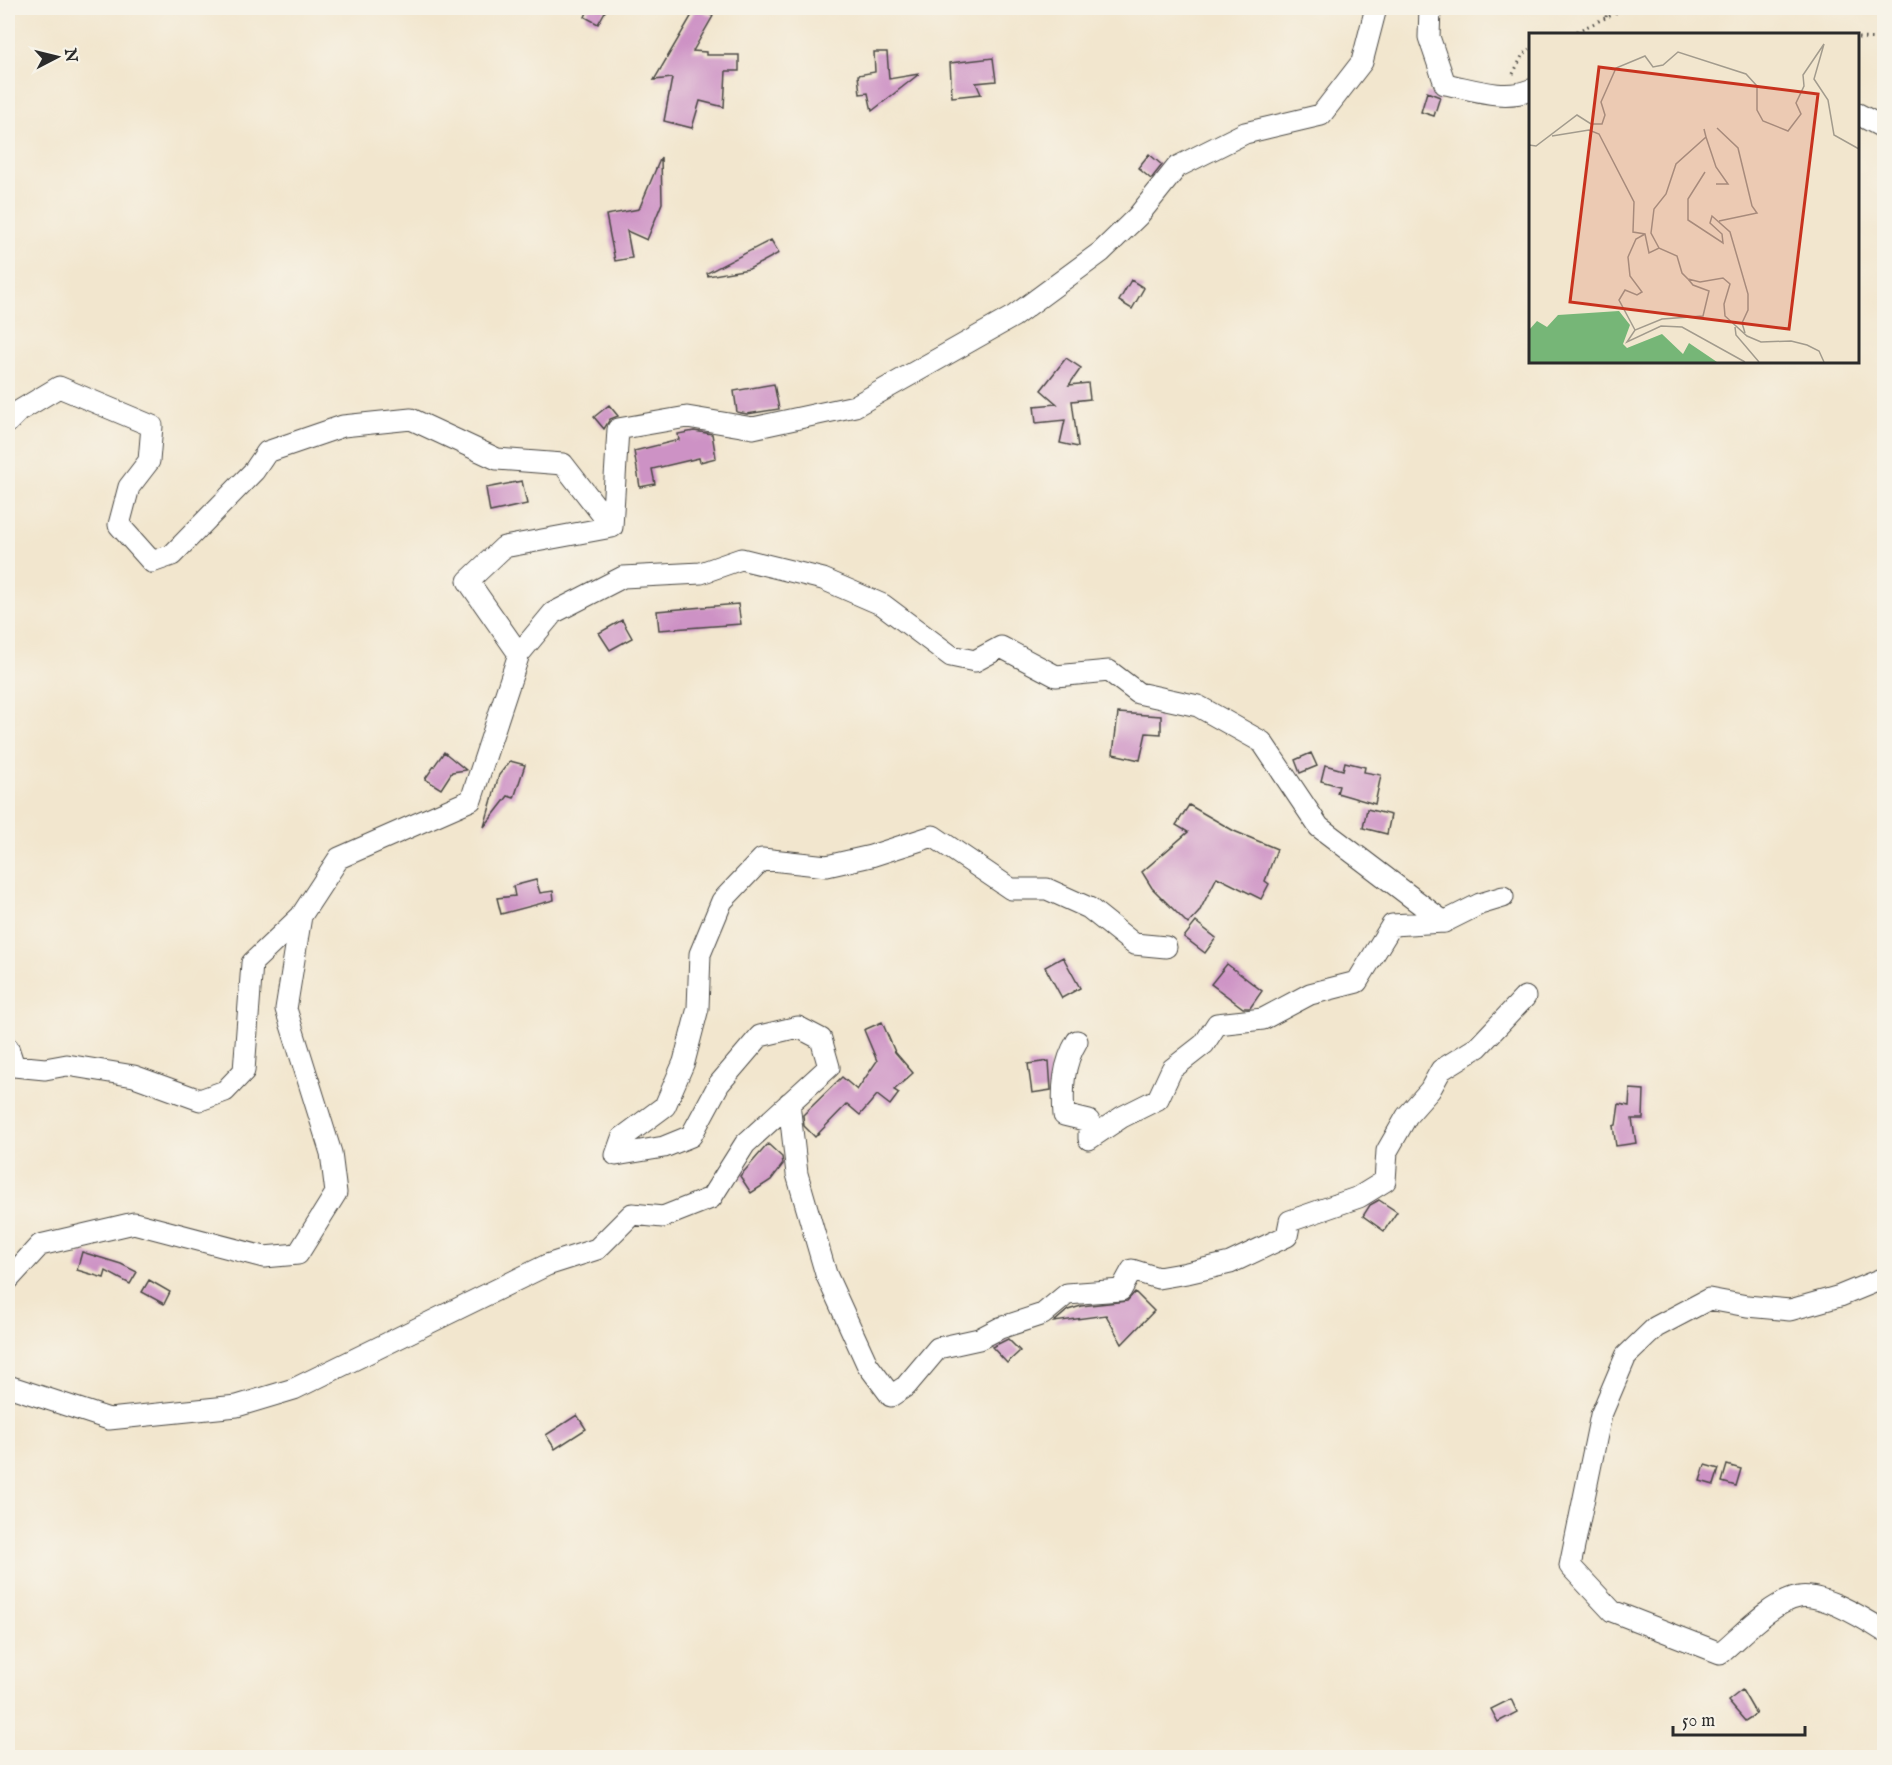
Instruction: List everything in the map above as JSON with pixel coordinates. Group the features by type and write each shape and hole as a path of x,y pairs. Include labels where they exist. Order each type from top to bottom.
{"street":[{"path":"612,527 618,429 687,417 753,428 855,406 1014,316 1101,252 1138,216 1177,166 1245,133 1321,115 1362,62 1376,8"},
{"path":"1430,8 1429,37 1446,84 1491,93 1519,95 1529,90"},
{"path":"1859,115 1884,128"},
{"path":"8,423 19,411 59,387 152,426 149,461 129,487 119,525 152,562 172,555 254,471 267,452 343,426 411,419 497,459 563,464 612,527"},
{"path":"519,654 468,581 504,547 612,527"},
{"path":"8,1048 14,1066 45,1069 67,1065 134,1076 200,1100 225,1092 243,1071 252,963 301,916 339,858 471,800 519,654 553,613 622,577 700,573 741,559 823,579 882,605 951,656 975,661 1001,647 1056,676 1109,671 1138,693 1198,706 1262,742 1319,827 1391,885 1444,922"},
{"path":"8,1386 109,1419 237,1406 294,1389 547,1265 597,1249 632,1214 663,1217 711,1198 745,1144 829,1067 821,1039 798,1027 760,1036 718,1084 691,1136 664,1147 616,1155 622,1138 665,1106 684,1062 698,1008 700,954 723,900 762,859 827,866 871,856 933,836 1011,889 1047,890 1089,908 1134,944 1166,947"},
{"path":"1077,1041 1068,1056 1062,1091 1064,1115 1089,1121 1089,1139 1122,1117 1158,1099 1172,1069 1204,1044 1217,1024 1263,1019 1310,994 1357,982 1392,925 1444,922 1480,904 1503,897"},
{"path":"8,1280 40,1245 134,1222 264,1257 298,1254 336,1193 331,1153 286,1009 301,916"},
{"path":"789,1103 797,1174 826,1274 867,1364 891,1396 906,1386 938,1348 979,1338 1000,1328 1043,1314 1067,1294 1120,1290 1132,1270 1158,1278 1230,1263 1287,1236 1290,1221 1359,1197 1385,1181 1387,1151 1407,1116 1430,1090 1441,1070 1478,1047 1525,997"},
{"path":"1884,1278 1840,1296 1790,1310 1747,1306 1709,1299 1656,1328 1626,1356 1601,1415 1570,1566 1611,1611 1720,1653 1774,1609 1800,1597 1828,1601 1884,1631"}],"path":[{"path":"1606,17 1608,8"},
{"path":"1573,33 1627,8"},
{"path":"1859,38 1884,39"},
{"path":"1491,93 1511,78 1522,56 1529,50"}],"building":[{"path":"589,8 607,8 598,24 585,17"},
{"path":"696,8 713,16 693,51 706,52 706,55 739,55 739,71 726,71 724,107 700,101 692,128 664,121 672,78 654,80"},
{"path":"874,52 887,52 889,79 919,74 872,111 868,93 860,94 858,75 875,72"},
{"path":"993,58 996,81 976,83 981,94 952,97 950,63"},
{"path":"1427,92 1440,97 1434,116 1421,112"},
{"path":"1149,154 1162,165 1151,179 1138,168"},
{"path":"661,157 662,203 647,240 627,231 632,258 615,261 606,215 639,209"},
{"path":"771,240 779,253 749,269 708,276 707,273"},
{"path":"1131,280 1144,288 1132,309 1119,301"},
{"path":"1066,358 1081,368 1069,385 1088,383 1090,399 1072,401 1078,447 1060,443 1065,420 1036,423 1034,406 1057,404 1041,390"},
{"path":"774,384 779,409 747,414 737,412 734,391"},
{"path":"609,405 618,416 610,419 604,429 594,417"},
{"path":"694,431 712,434 716,458 700,462 699,458 652,469 655,484 640,487 634,451 679,440 678,434"},
{"path":"522,481 527,504 490,512 486,488"},
{"path":"738,604 741,624 659,630 657,611"},
{"path":"622,620 632,638 610,650 599,633"},
{"path":"1118,713 1161,716 1161,734 1146,733 1140,760 1113,754"},
{"path":"444,752 466,770 452,772 441,789 425,779"},
{"path":"1311,753 1317,766 1300,773 1295,760"},
{"path":"510,761 525,765 514,798 508,796 484,827 499,775"},
{"path":"1345,762 1365,767 1364,772 1381,775 1375,804 1337,793 1339,786 1321,781 1325,765 1343,770"},
{"path":"1189,805 1234,831 1277,849 1265,881 1269,884 1261,899 1217,877 1199,912 1188,924 1152,888 1142,872 1188,832 1176,825"},
{"path":"1367,809 1391,815 1387,834 1363,828"},
{"path":"536,880 540,893 553,891 554,900 501,914 497,898 515,896 513,886"},
{"path":"1196,922 1216,938 1205,953 1184,937"},
{"path":"1063,957 1080,988 1062,998 1045,967"},
{"path":"1227,964 1262,991 1250,1008 1243,1008 1211,984"},
{"path":"882,1022 895,1052 913,1073 894,1090 899,1093 890,1105 877,1095 860,1115 847,1104 815,1137 804,1126 803,1115 842,1077 857,1090 877,1061 864,1030"},
{"path":"1049,1061 1051,1090 1032,1093 1028,1064"},
{"path":"1630,1089 1644,1090 1643,1119 1632,1119 1636,1143 1616,1146 1613,1126 1616,1125 1619,1104 1629,1106"},
{"path":"768,1144 782,1157 783,1164 771,1180 751,1193 740,1176"},
{"path":"1379,1200 1397,1212 1384,1231 1363,1216 1370,1205"},
{"path":"82,1252 121,1264 137,1272 130,1284 106,1271 104,1278 77,1270"},
{"path":"149,1280 170,1292 164,1304 142,1292"},
{"path":"1135,1292 1154,1311 1122,1344 1106,1315 1054,1322 1068,1310 1081,1306 1127,1301"},
{"path":"1008,1339 1020,1351 1007,1363 992,1347"},
{"path":"577,1415 586,1429 555,1449 546,1435"},
{"path":"1705,1465 1719,1469 1714,1485 1700,1481"},
{"path":"1727,1465 1741,1469 1736,1486 1722,1482"},
{"path":"1742,1690 1756,1714 1745,1721 1728,1701"},
{"path":"1511,1699 1517,1712 1498,1722 1491,1709"}]}
